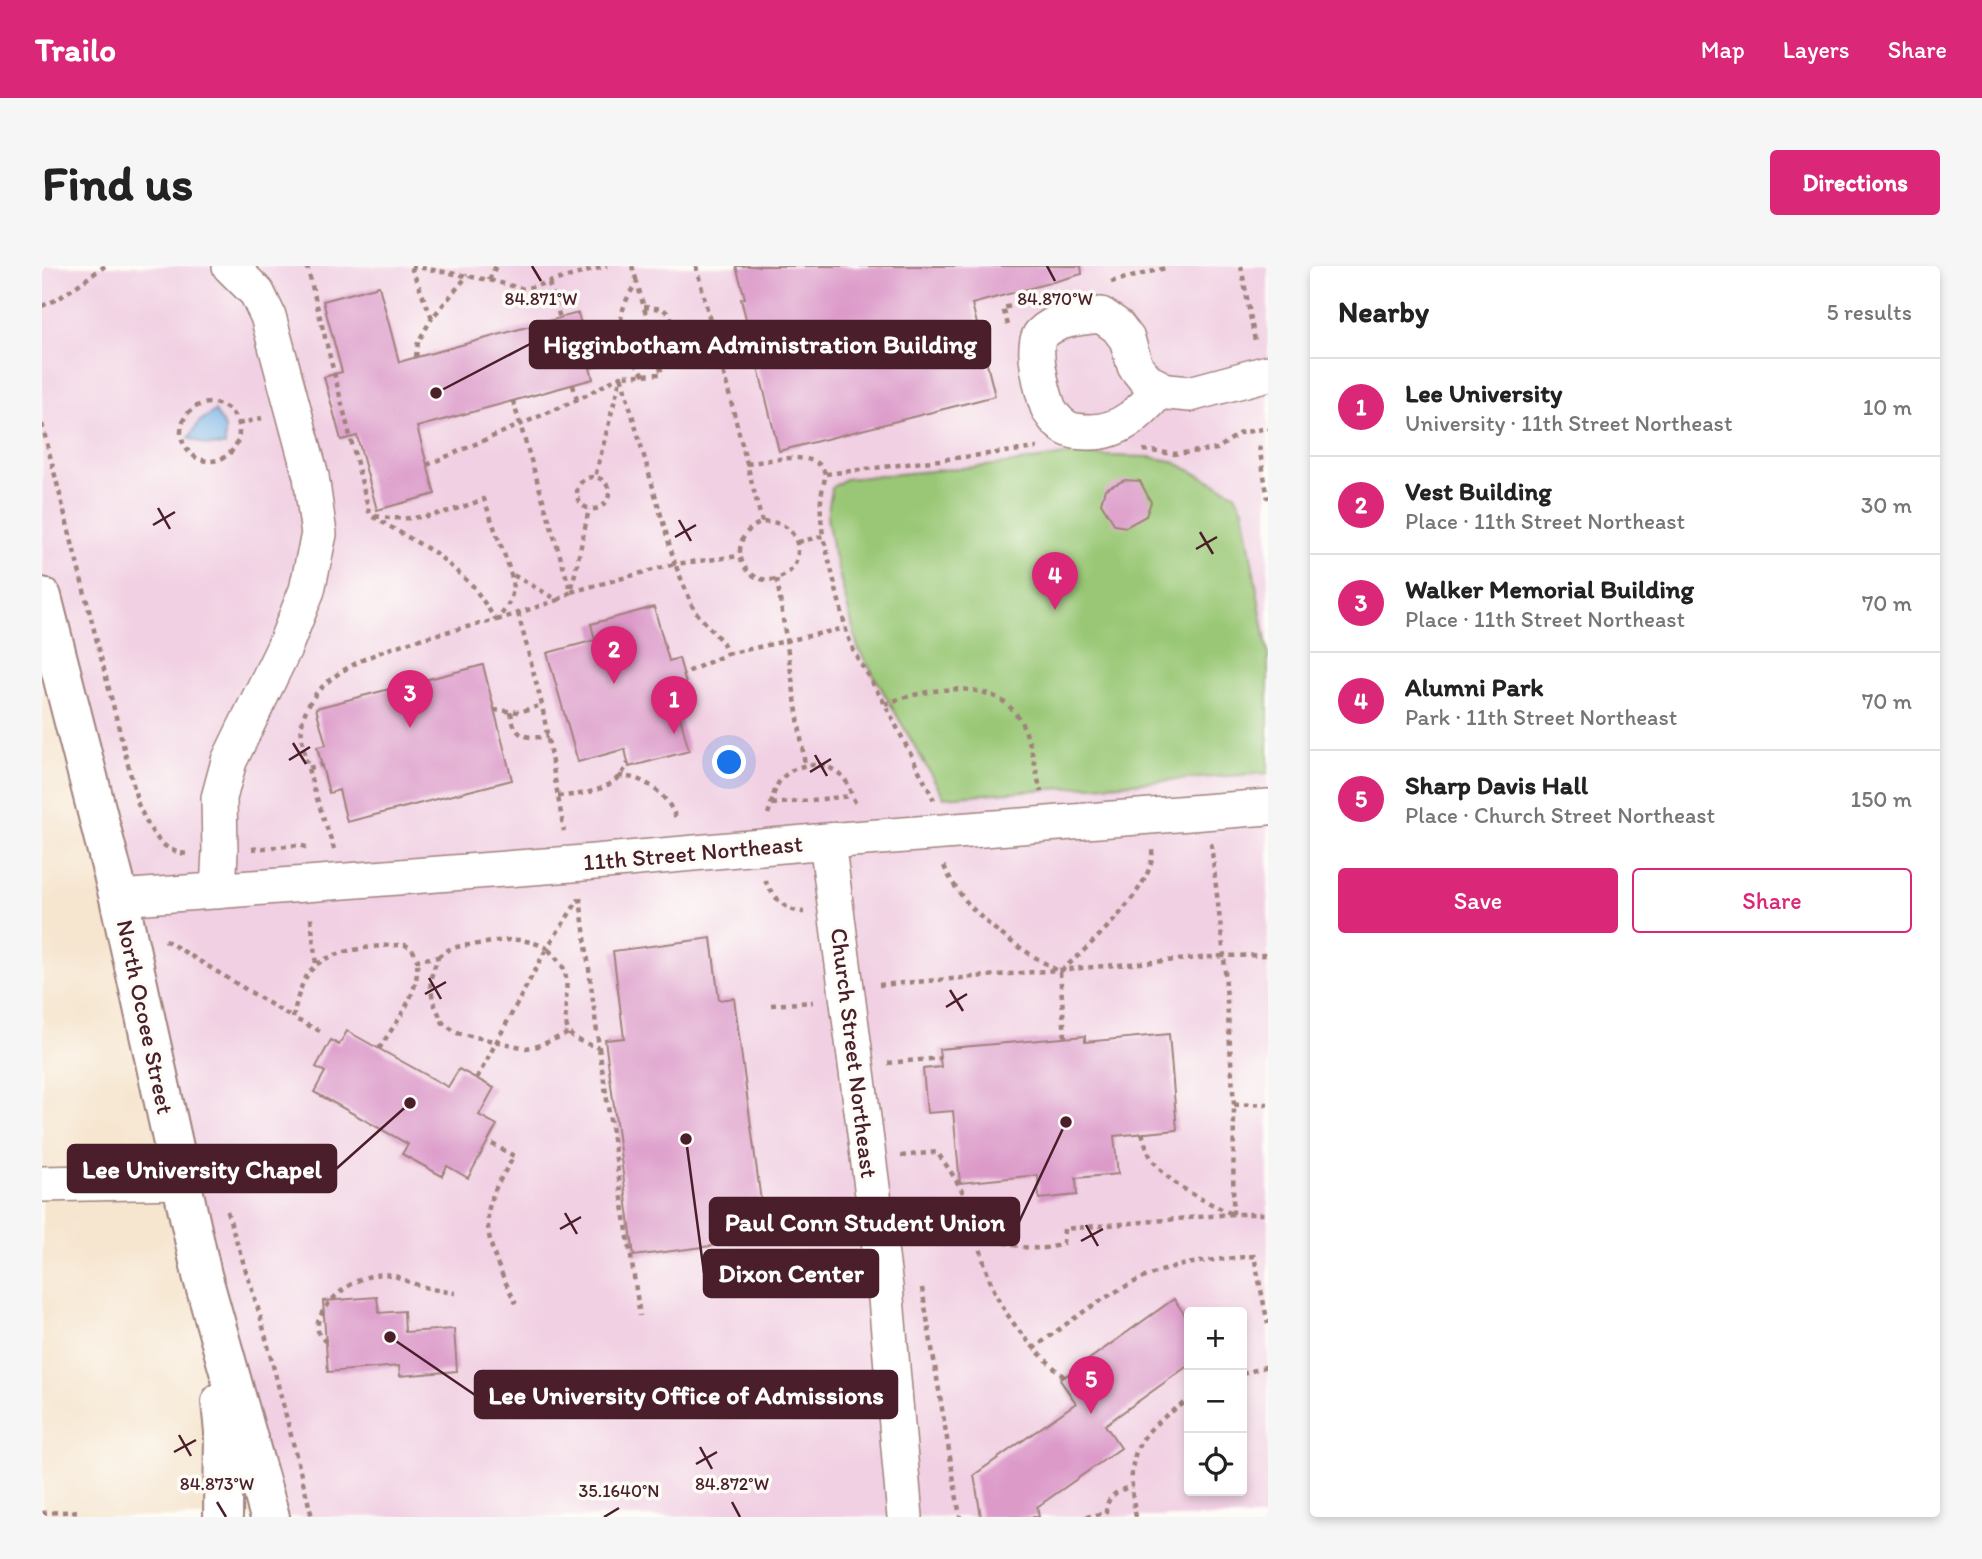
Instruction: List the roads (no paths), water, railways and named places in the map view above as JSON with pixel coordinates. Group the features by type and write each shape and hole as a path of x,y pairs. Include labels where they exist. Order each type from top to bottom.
{"main road":[{"name":"North Ocoee Street","path":"42,597 119,898 202,1275 270,1517"},
{"path":"202,1275 217,1363 222,1418 223,1517"}],"street":[{"path":"218,891 219,798 229,761 284,648 307,590 319,534 311,476 268,316 257,293 230,266"},
{"path":"1161,389 1190,394 1268,373"},
{"name":"11th Street Northeast","path":"119,898 1268,807"},
{"name":"Church Street Northeast","path":"827,841 885,1287 905,1517"},
{"path":"42,1184 181,1181"}],"water":[{"path":"215,411 225,428 225,446 206,445 189,438 199,422"}],"place":[{"name":"Higginbotham Administration Building","path":"436,393"},
{"name":"Alumni Park","path":"1055,610"},
{"name":"Vest Building","path":"614,684"},
{"name":"Walker Memorial Building","path":"410,728"},
{"name":"Lee University","path":"674,734"},
{"name":"Lee University Chapel","path":"410,1103"},
{"name":"Paul Conn Student Union","path":"1066,1122"},
{"name":"Dixon Center","path":"686,1139"},
{"name":"Lee University Office of Admissions","path":"390,1337"},
{"name":"Sharp Davis Hall","path":"1091,1414"}]}
